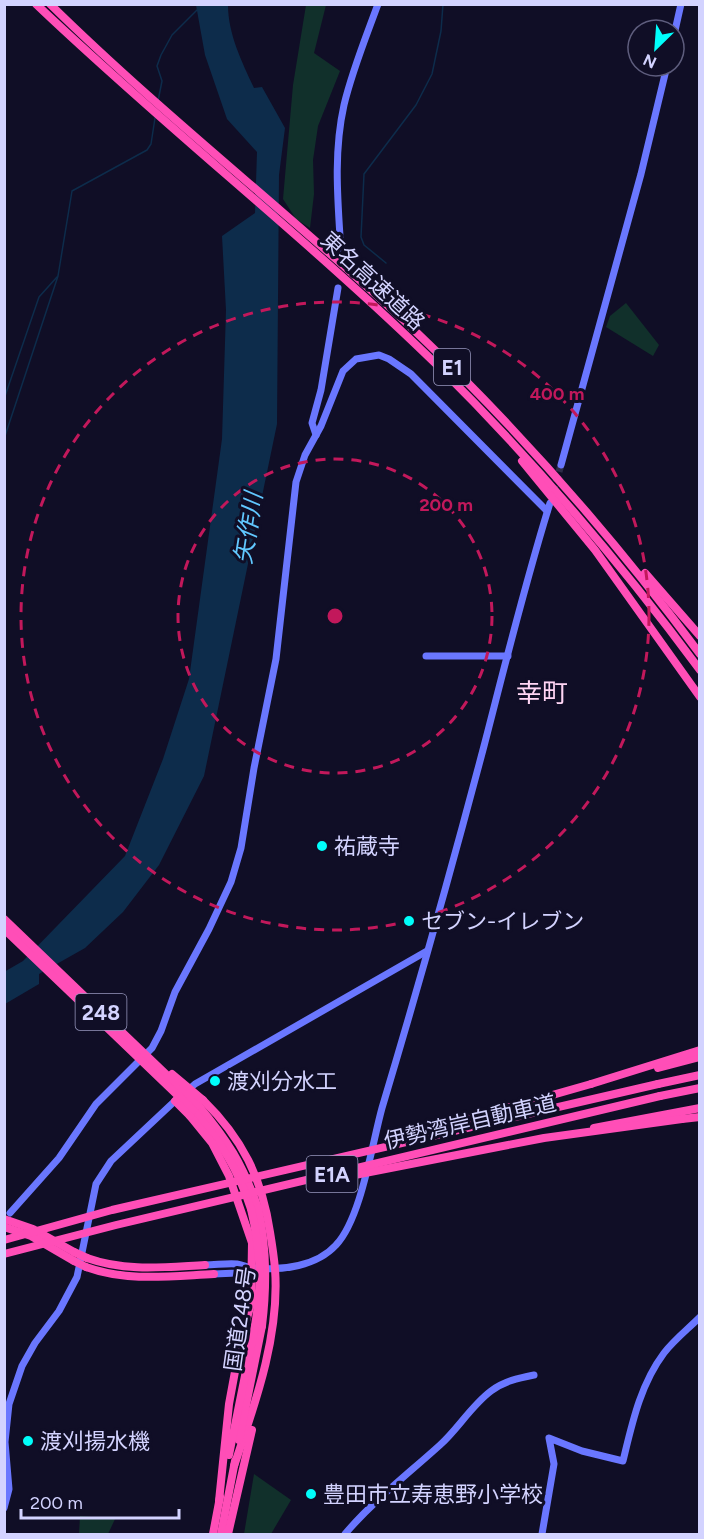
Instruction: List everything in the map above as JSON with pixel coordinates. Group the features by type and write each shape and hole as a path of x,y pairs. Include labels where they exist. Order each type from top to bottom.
{"highway":[{"name":"東名高速道路","path":"36,4 316,241 443,358 531,448 579,502 658,598 699,654"},
{"name":"東名高速道路","path":"50,4 95,53 403,333 472,400 573,509 637,587 699,670"},
{"path":"472,400 595,550 699,697"},
{"path":"579,502 699,636"},
{"name":"国道248号","path":"4,919 149,1059 224,1136 244,1171 267,1259 267,1291 235,1444 234,1466 221,1534"},
{"name":"248","path":"4,929 164,1083 164,1089 196,1108 235,1136 254,1170 266,1205 275,1269 271,1334 260,1379 261,1389 235,1444 219,1501 213,1534"},
{"path":"359,1154 699,1050"},
{"path":"591,1084 699,1057"},
{"name":"伊勢湾岸自動車道","path":"4,1240 103,1213 699,1075"},
{"name":"伊勢湾岸自動車道","path":"4,1254 93,1230 699,1088"},
{"name":"248","path":"196,1108 229,1176 252,1243 251,1304 239,1350 229,1404 235,1444"},
{"path":"221,1200 278,1191 699,1108"},
{"path":"544,1138 699,1117"},
{"path":"7,1216 33,1229 74,1257"},
{"path":"4,1227 31,1236 108,1274 131,1277 214,1274"},
{"path":"86,1263 132,1268 205,1265"},
{"name":"248","path":"228,1534 247,1451 235,1444"}],"street":[{"path":"341,252 337,186 339,135 348,90 378,4"},
{"path":"561,465 641,174 664,78"},
{"path":"316,435 312,423 321,390 338,288"},
{"path":"7,1216 59,1158 96,1104 152,1048 161,1031 175,992 231,882 241,848 276,659 296,483 305,455 347,366 356,359 383,356 396,363 424,386 549,507 351,1224 338,1245 319,1258 304,1264 275,1269 253,1268 236,1264 205,1265"},
{"path":"426,656 508,656"},
{"path":"4,1508 9,1489 5,1444 7,1412 20,1371 35,1343 60,1311 77,1277 93,1193 102,1172 172,1103 195,1084 427,951"},
{"path":"214,1274 237,1274 253,1268"},
{"path":"542,1534 554,1464 549,1438 582,1451 623,1461 638,1402 663,1355 699,1317"},
{"path":"345,1534 384,1494 442,1443 491,1391 507,1381 534,1375"}],"green space":[{"path":"306,5 326,5 314,53 340,71 318,126 313,160 314,194 310,228 296,219 283,199 293,85"},
{"path":"626,303 659,345 653,356 606,327 610,316"},
{"path":"254,1474 291,1500 271,1534 244,1534"},
{"path":"80,1516 115,1519 108,1534 79,1534"}],"water":[{"name":"矢作川","path":"196,5 228,5 230,27 249,78 254,88 262,87 285,128 279,175 277,424 204,776 159,865 123,912 85,948 39,974 39,984 5,1004 4,972 23,961 125,856 163,759 189,679 222,439 226,310 222,236 255,213 257,152 227,119 205,55"}],"waterway":[{"path":"386,263 364,245 361,237 364,174 416,105 432,74 441,31 443,4"},
{"path":"158,101 162,81 157,66 161,55 172,35 197,10"},
{"path":"4,439 58,276 72,191 147,150 151,144 155,118"},
{"path":"4,399 39,297 57,277"}],"tunnel":[{"path":"553,492 561,465"}],"place":[{"name":"祐蔵寺","path":"322,846"},
{"name":"セブン-イレブン","path":"409,921"},
{"name":"渡刈分水工","path":"215,1081"},
{"name":"渡刈揚水機","path":"28,1441"},
{"name":"豊田市立寿恵野小学校","path":"311,1494"}],"district":[{"name":"幸町","path":"542,693"}]}
